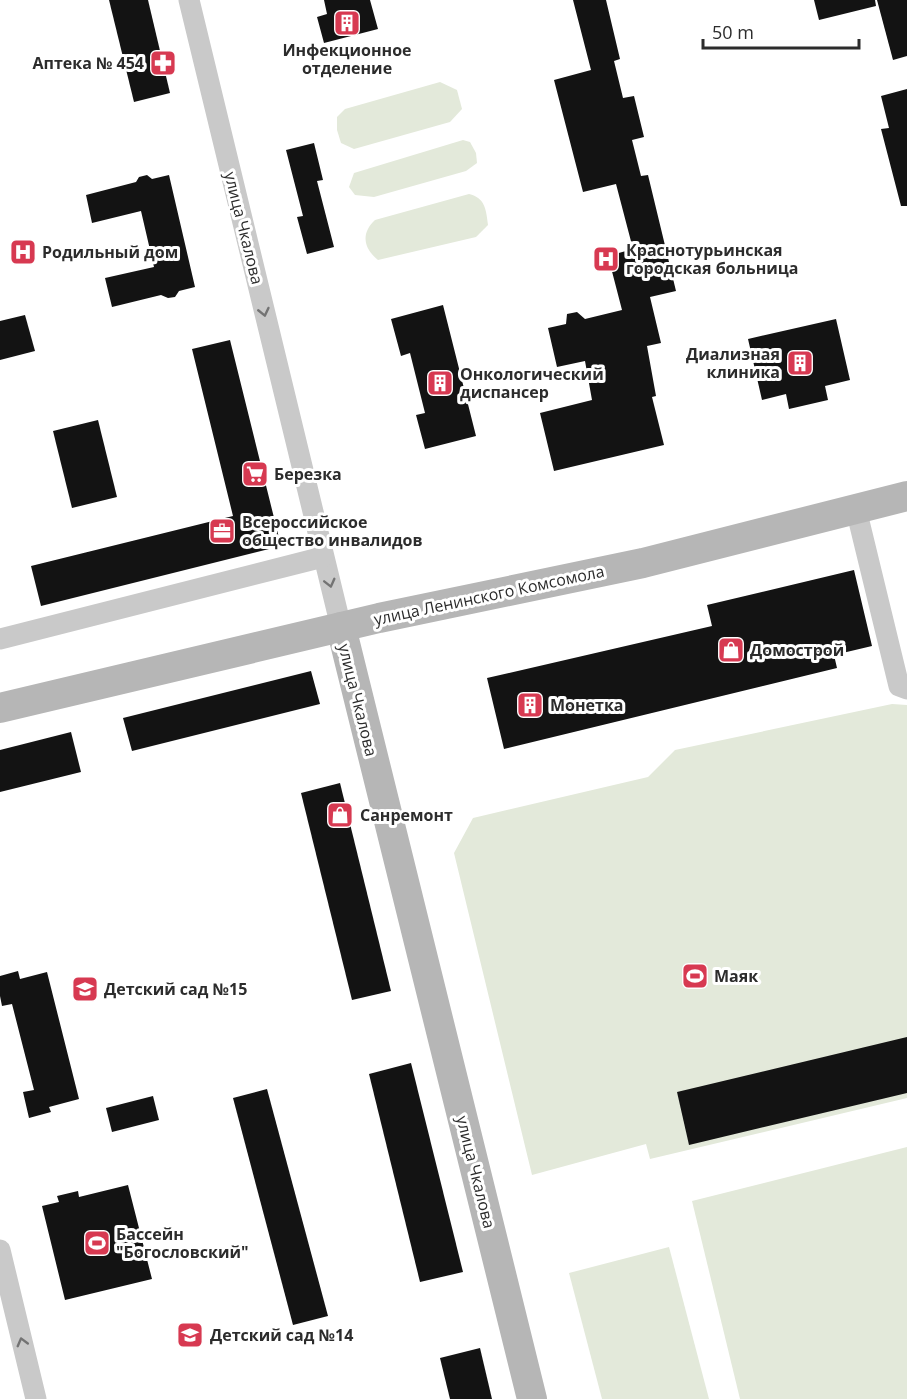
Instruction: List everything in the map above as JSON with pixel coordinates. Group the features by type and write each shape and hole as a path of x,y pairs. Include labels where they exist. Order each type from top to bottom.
{"main road":[{"name":"улица Ленинского Комсомола","path":"0,708 341,627 643,563 907,496"},
{"name":"улица Чкалова","path":"341,627 532,1399"}],"street":[{"name":"улица Чкалова","path":"189,0 341,627"},
{"path":"856,509 900,686 907,689"},
{"path":"0,639 323,557"},
{"path":"0,1250 36,1399"}],"green space":[{"path":"440,82 457,90 462,109 450,122 354,149 341,143 337,130 337,117 345,109"},
{"path":"463,140 470,142 476,153 477,163 466,171 374,197 355,195 349,187 354,173"},
{"path":"469,194 482,201 488,225 476,237 378,260 369,251 366,235 375,220"},
{"name":"Маяк","path":"892,704 907,705 907,1098 650,1159 646,1144 532,1175 454,853 473,818 648,777 675,750"},
{"path":"907,1147 907,1399 740,1399 692,1201"},
{"path":"669,1247 709,1399 602,1399 569,1273"}],"building":[{"path":"109,0 148,0 170,93 134,102"},
{"name":"Инфекционное отделение","path":"324,0 370,0 378,29 324,43 317,17 327,14"},
{"path":"573,0 606,0 620,59 614,61 623,98 634,96 644,137 632,140 641,176 648,175 676,291 650,297 661,343 647,346 656,396 652,397 664,445 554,471 540,413 592,400 585,361 557,367 548,328 566,324 567,314 577,312 585,319 622,310 608,256 633,249 616,184 583,192 554,80 591,70"},
{"path":"814,0 875,0 876,6 819,20"},
{"path":"877,0 907,0 907,56 893,60"},
{"path":"907,89 907,206 901,206 881,129 889,128 881,96"},
{"path":"314,143 323,180 317,181 334,247 307,254 297,217 303,216 286,150"},
{"path":"147,175 152,179 169,175 195,287 179,291 175,297 168,298 161,295 112,307 105,278 154,267 141,211 92,223 86,195 136,182 139,177"},
{"name":"Онкологический диспансер","path":"443,305 476,436 425,449 416,415 425,413 410,353 401,356 391,319"},
{"path":"25,315 35,351 0,360 0,321"},
{"name":"Диализная клиника","path":"836,319 850,380 825,386 828,400 789,409 786,394 762,400 748,339"},
{"path":"230,340 281,546 41,606 31,566 233,516 192,349"},
{"path":"98,420 117,497 72,508 53,431"},
{"name":"Домострой","path":"854,570 872,646 834,655 837,668 504,749 487,678 712,626 707,605"},
{"path":"311,671 320,704 132,751 123,718"},
{"path":"71,732 81,772 0,792 0,750"},
{"path":"340,783 391,991 352,1000 301,793"},
{"path":"18,971 20,979 47,972 79,1099 49,1107 51,1112 29,1118 23,1092 34,1090 12,1004 2,1006 0,996 0,976"},
{"path":"907,1037 907,1093 689,1145 677,1092"},
{"path":"411,1063 463,1272 420,1282 369,1074"},
{"path":"267,1089 328,1316 293,1325 233,1098"},
{"path":"153,1096 159,1120 112,1132 106,1108"},
{"name":"Бассейн \"Богословский\"","path":"128,1185 152,1279 65,1300 42,1206 59,1202 57,1196 78,1191 79,1197"},
{"path":"480,1348 492,1399 450,1399 440,1358"}],"place":[{"name":"Инфекционное отделение","path":"347,23"},
{"name":"Аптека № 454","path":"163,63"},
{"name":"Родильный дом","path":"23,252"},
{"name":"Краснотурьинская городская больница","path":"606,259"},
{"name":"Диализная клиника","path":"800,363"},
{"name":"Онкологический диспансер","path":"440,383"},
{"name":"Березка","path":"255,474"},
{"name":"Всероссийское общество инвалидов","path":"222,531"},
{"name":"Домострой","path":"731,650"},
{"name":"Монетка","path":"530,705"},
{"name":"Санремонт","path":"340,815"},
{"name":"Маяк","path":"695,976"},
{"name":"Детский сад №15","path":"85,989"},
{"name":"Бассейн \"Богословский\"","path":"97,1243"},
{"name":"Детский сад №14","path":"190,1335"}]}
